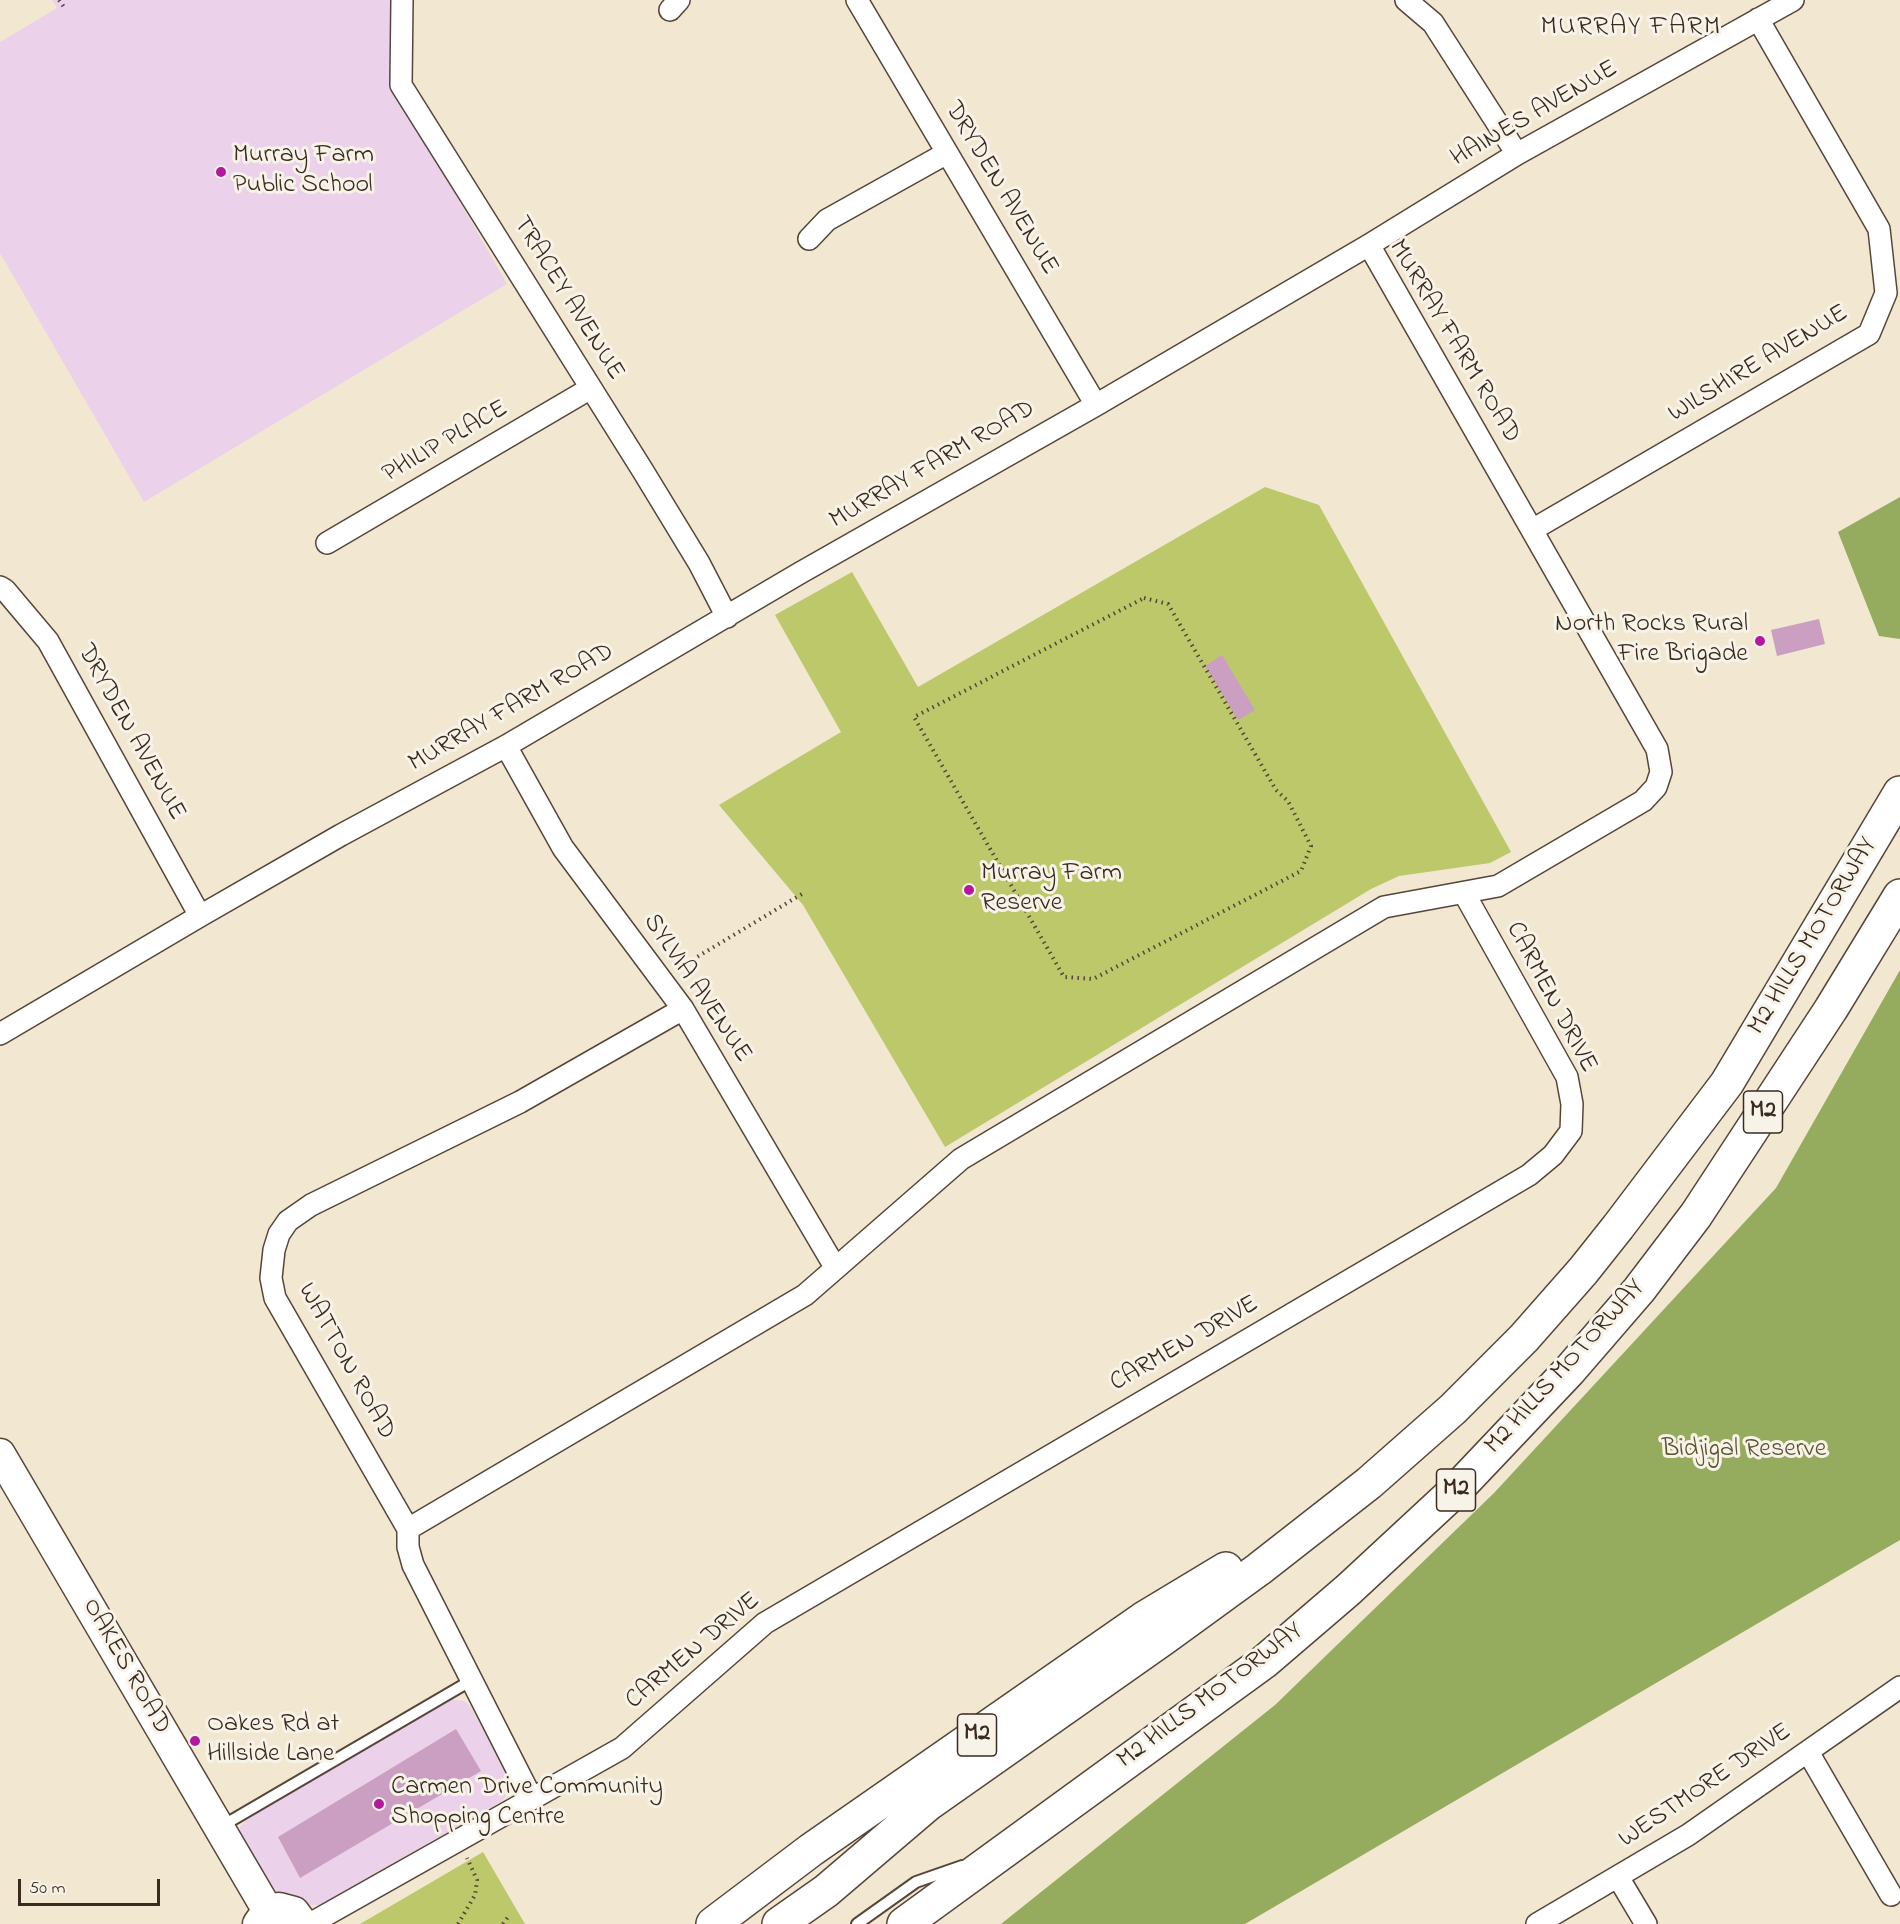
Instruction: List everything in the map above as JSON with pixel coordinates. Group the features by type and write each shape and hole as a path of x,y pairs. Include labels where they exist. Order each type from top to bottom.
{"highway":[{"name":"M2 HILLS MOTORWAY","path":"779,1924 826,1891 928,1804 1259,1569 1369,1483 1453,1409 1524,1338 1583,1271 1668,1163 1727,1083 1900,793"},
{"name":"M2 HILLS MOTORWAY","path":"904,1924 1264,1662 1348,1590 1458,1488 1569,1371 1639,1290 1696,1215 1831,1009 1900,896"},
{"name":"M2 HILLS MOTORWAY","path":"713,1924 811,1850 1143,1619 1369,1483"},
{"name":"M2","path":"938,1924 1119,1790 1177,1726"}],"main road":[{"name":"OAKES ROAD","path":"0,1454 219,1828 263,1918"},
{"path":"263,1918 279,1908 287,1908 294,1912 303,1924"}],"street":[{"name":"TRACEY AVENUE","path":"402,0 401,85 699,563 727,617"},
{"name":"DRYDEN AVENUE","path":"857,0 1096,405"},
{"path":"1406,0 1433,23 1517,154"},
{"name":"HAINES AVENUE","path":"1369,245 1517,154 1793,0"},
{"name":"WILSHIRE AVENUE","path":"1532,530 1869,334 1886,293 1879,229 1758,19"},
{"path":"809,239 827,220 947,153"},
{"name":"MURRAY FARM ROAD","path":"0,1034 341,835 506,746 800,573 1096,405 1369,245 1657,749 1661,772 1656,787 1643,801 1498,885 1464,893"},
{"name":"PHILIP PLACE","path":"327,543 591,388"},
{"name":"DRYDEN AVENUE","path":"0,587 48,641 200,916"},
{"name":"SYLVIA AVENUE","path":"506,746 562,848 683,1010 835,1267"},
{"path":"408,1529 805,1295 961,1159 1384,907 1464,893"},
{"name":"CARMEN DRIVE","path":"310,1924 622,1748 765,1623 1529,1175 1553,1155 1571,1131 1572,1104 1567,1077 1464,893"},
{"name":"WATTON ROAD","path":"532,1799 413,1565 408,1548 408,1529 275,1298 271,1278 274,1250 279,1233 288,1221 311,1205 520,1102 683,1010"},
{"name":"WESTMORE DRIVE","path":"1537,1924 1688,1835 1900,1687"},
{"path":"1808,1752 1891,1895"},
{"path":"1618,1877 1646,1924"}],"lane":[{"path":"219,1828 472,1680"},
{"name":"M2","path":"795,1924 928,1804"},
{"name":"M2","path":"857,1924 916,1882 1002,1851"}],"path":[{"path":"59,0 64,7"},
{"path":"1144,598 1168,604 1276,790 1288,801 1311,846 1301,871 1093,979 1064,976 914,717 1144,598"},
{"path":"661,978 802,894"},
{"path":"458,1924 475,1895 477,1880 467,1858"},
{"path":"503,1924 508,1917"}],"shaded area":[{"name":"Murray Farm Public School","path":"52,0 390,0 389,66 396,90 507,284 144,502 0,253 0,42 57,8"},
{"path":"448,1699 464,1701 470,1706 507,1772 506,1796 502,1801 320,1905 291,1905 278,1895 240,1832 240,1827 248,1819"}],"green space":[{"path":"1265,487 1319,505 1511,852 1490,863 1399,876 1371,889 945,1147 803,905 719,805 841,732 775,615 852,572 918,687"},
{"path":"1900,497 1900,639 1879,636 1838,532"},
{"name":"Bidjigal Reserve","path":"1900,970 1900,1540 1245,1924 1001,1924 1275,1705 1494,1493 1776,1188"},
{"path":"483,1852 525,1924 360,1924"}],"building":[{"path":"1819,619 1825,644 1777,656 1771,630"},
{"path":"1222,655 1255,710 1238,720 1205,666"},
{"name":"Carmen Drive Community Shopping Centre","path":"456,1729 481,1771 300,1878 278,1837"}],"place":[{"name":"Murray Farm Public School","path":"221,172"},
{"name":"North Rocks Rural Fire Brigade","path":"1760,641"},
{"name":"Murray Farm Reserve","path":"969,890"},
{"name":"Oakes Rd at Hillside Lane","path":"195,1741"},
{"name":"Carmen Drive Community Shopping Centre","path":"379,1804"}],"district":[{"name":"MURRAY FARM","path":"1631,29"}]}
